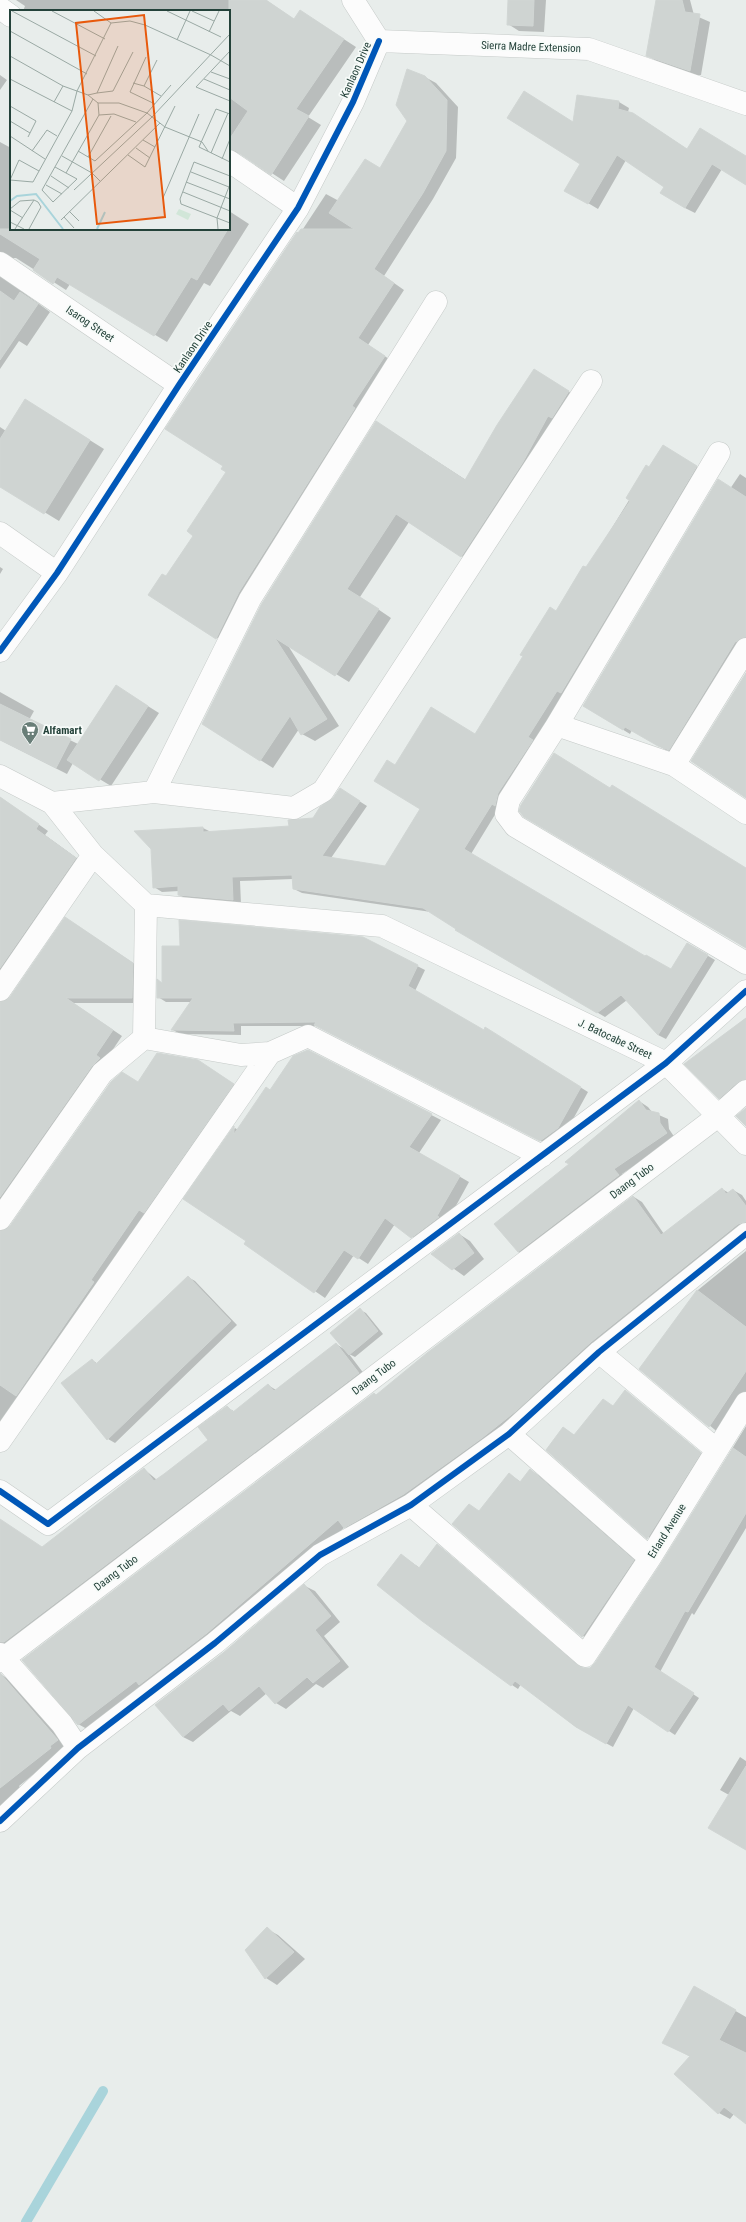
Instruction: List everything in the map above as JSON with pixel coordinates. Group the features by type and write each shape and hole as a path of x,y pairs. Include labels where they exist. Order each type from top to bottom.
{"street":[{"path":"353,0 379,41"},
{"path":"0,8 10,15"},
{"name":"Sierra Madre Extension","path":"379,41 589,50 746,104"},
{"name":"Kanlaon Drive","path":"0,652 57,573 179,385 298,208 353,102 379,41"},
{"path":"230,162 298,208"},
{"name":"Isarog Street","path":"0,263 179,385"},
{"path":"154,792 250,598 436,302"},
{"path":"52,803 154,792 294,808 323,791 591,381"},
{"path":"719,453 557,725 509,800 506,814 515,826 746,963"},
{"path":"0,534 57,573"},
{"path":"674,765 746,649"},
{"path":"557,725 674,765 746,813"},
{"path":"0,776 52,803 93,855 146,905 144,1038 102,1073 0,1219"},
{"path":"0,990 93,855"},
{"name":"J. Batocabe Street","path":"146,905 382,926 666,1063 746,1144"},
{"path":"0,1491 48,1524 666,1063 746,992"},
{"path":"144,1038 241,1055 270,1053 308,1036 542,1156"},
{"path":"0,1442 270,1053"},
{"name":"Daang Tubo","path":"2,1658 718,1116 746,1091"},
{"path":"0,1821 78,1748 215,1643 320,1554 411,1504 509,1434 599,1352 746,1234"},
{"path":"599,1352 717,1450"},
{"name":"Erland Avenue","path":"411,1504 585,1656 650,1558 746,1403"},
{"path":"509,1434 650,1558"},
{"path":"2,1658 62,1724 78,1748"}],"building":[{"path":"229,0 266,0 294,19 300,10 344,39 296,109 309,116 271,175 236,151 230,149 230,138 248,111 230,98"},
{"path":"508,0 534,0 533,26 507,25"},
{"path":"656,0 682,0 685,12 700,14 690,71 646,56"},
{"path":"407,69 425,76 447,100 446,151 423,193 374,269 394,283 358,338 385,356 352,406 355,408 239,592 216,639 148,595 162,574 166,576 193,536 187,531 226,472 221,469 223,466 165,429 297,232 298,233 301,229 354,229 329,213 365,159 380,168 407,121 396,105"},
{"path":"524,91 573,122 577,95 619,101 618,109 633,113 687,149 700,128 746,156 746,185 712,164 685,208 660,193 664,187 617,155 588,204 564,191 580,164 507,118"},
{"path":"0,229 227,230 197,280 191,277 154,336 57,277 53,284 33,270 40,259 0,234"},
{"path":"0,291 14,301 20,292 38,304 0,360"},
{"path":"534,369 569,391 552,418 548,416 523,462 461,557 396,514 347,589 379,609 335,676 275,638 327,719 301,735 290,716 260,761 202,724 261,605 376,421 465,480 497,425"},
{"path":"25,399 90,440 44,514 0,487 0,439"},
{"path":"663,445 697,466 561,693 557,691 528,737 533,740 498,793 495,806 492,804 464,849 645,956 646,955 671,969 687,943 708,955 658,1035 621,995 597,1013 455,930 456,929 423,908 293,889 292,875 232,877 233,900 178,895 178,886 153,888 151,849 134,831 203,827 203,832 289,826 288,820 313,818 320,807 333,798 340,788 360,801 322,856 385,866 420,809 374,781 387,760 395,765 431,707 475,734 523,656 520,655 550,607 556,611 583,566 586,567 630,501 626,498 646,465 649,467"},
{"path":"718,479 746,497 746,637 735,642 669,750 658,746 625,727 623,730 583,706"},
{"path":"746,673 746,798 691,761"},
{"path":"116,685 148,706 99,781 67,760"},
{"path":"0,704 71,739 56,768 0,740"},
{"path":"554,753 610,788 612,785 746,868 746,948 524,817 519,811 521,805"},
{"path":"0,797 39,824 36,829 76,858 0,968"},
{"path":"65,917 133,963 132,998 66,998 113,1030 96,1055 100,1058 92,1066 0,1197 0,1002 10,997"},
{"path":"179,920 363,937 418,965 408,986 484,1030 485,1027 581,1087 558,1128 540,1141 314,1025 316,1022 233,1023 234,1031 171,1030 193,998 157,998 157,979 162,983 162,946 180,946"},
{"path":"746,1018 746,1079 738,1082 719,1099 684,1064"},
{"path":"308,1050 432,1114 409,1147 460,1176 437,1216 439,1217 411,1238 385,1218 358,1259 344,1250 314,1293 244,1244 246,1241 183,1199 234,1126 234,1134 266,1087 270,1090 293,1056"},
{"path":"157,1053 198,1060 234,1084 144,1213 139,1210 91,1280 94,1282 16,1396 0,1385 0,1231 10,1226 111,1082 122,1072 138,1082"},
{"path":"639,1100 646,1110 659,1113 660,1123 667,1133 614,1169 619,1175 518,1252 494,1224 569,1164 565,1162"},
{"path":"746,1108 746,1126 736,1116"},
{"path":"722,1188 726,1194 733,1189 746,1206 746,1222 738,1224 591,1342 516,1411 482,1438 404,1494 344,1528 338,1520 207,1633 139,1685 136,1681 78,1725 22,1660 374,1393 376,1395 427,1353 633,1196 661,1235"},
{"path":"459,1233 474,1253 452,1270 431,1254"},
{"path":"188,1276 231,1321 107,1440 61,1383 92,1359 96,1364"},
{"path":"697,1290 746,1327 746,1371 709,1427 639,1369"},
{"path":"360,1308 378,1331 349,1355 330,1333"},
{"path":"336,1343 359,1373 4,1642 0,1642 0,1519 42,1547 144,1468 154,1481 164,1474 208,1440 198,1427 227,1406 233,1412 268,1384 274,1391"},
{"path":"625,1390 701,1453 647,1539 546,1450 563,1427 574,1435 603,1399 613,1406"},
{"path":"733,1448 746,1457 746,1513 688,1612 685,1611 654,1667 694,1693 668,1732 628,1705 606,1744 576,1727 515,1681 511,1686 422,1621 377,1585 401,1554 419,1568 437,1544 577,1665 583,1668 590,1668 595,1663 660,1565"},
{"path":"530,1469 634,1560 582,1637 452,1524 469,1504 479,1511 509,1473 520,1482"},
{"path":"304,1584 331,1616 315,1630 340,1661 313,1683 307,1677 275,1704 259,1686 229,1711 223,1704 183,1737 155,1705 223,1653"},
{"path":"0,1673 58,1740 50,1746 51,1748 0,1788"},
{"path":"746,1766 746,1850 708,1828"},
{"path":"267,1927 294,1952 265,1979 245,1950"},
{"path":"694,1986 736,2010 719,2040 746,2053 746,2124 724,2107 718,2114 674,2074 690,2056 662,2043"}],"waterway":[{"path":"26,2222 103,2091"}],"cycle path":[{"path":"0,651 57,573 179,385 298,208 353,102 379,41"},
{"path":"0,1491 48,1524 666,1063 746,991"},
{"path":"0,1821 78,1748 215,1643 320,1555 411,1505 509,1434 599,1352 746,1234"}],"place":[{"name":"Alfamart","path":"30,745"}]}
